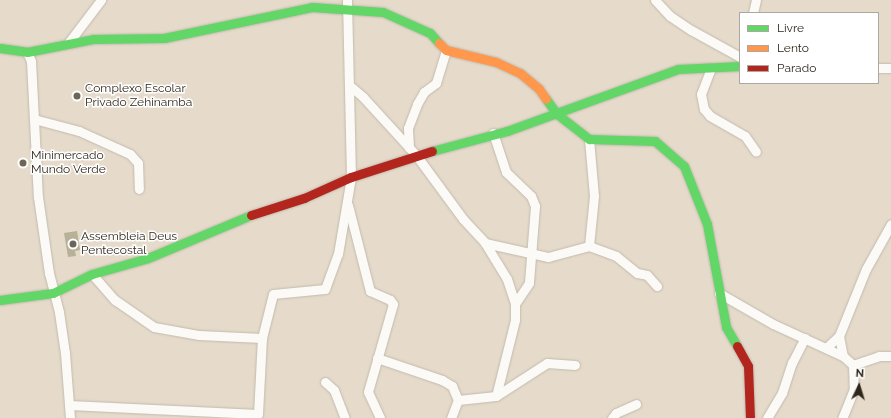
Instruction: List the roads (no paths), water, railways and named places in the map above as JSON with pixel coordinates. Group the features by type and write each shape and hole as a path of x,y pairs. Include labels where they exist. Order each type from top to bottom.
{"street":[{"path":"69,42 101,0"},
{"path":"655,0 670,16 739,61"},
{"path":"754,12 756,0"},
{"path":"69,405 255,416 260,409 262,338 273,294 325,289 338,254 351,177 348,4"},
{"path":"0,48 27,52 69,42 93,39 164,38 312,7 348,4 383,12 430,33 446,50 496,62 520,73 539,89 554,115 589,139 656,141 684,166 707,224 726,327 748,366 748,402 750,418"},
{"path":"400,138 408,128 420,98 436,83 446,50"},
{"path":"27,52 31,61 38,197 53,293 59,312 65,353 70,418"},
{"path":"0,300 53,293 92,274 148,258 237,220 304,198 351,177 416,155 493,133 508,131 678,69 711,68 739,62"},
{"path":"711,68 701,94 704,109 710,116 745,136 756,152"},
{"path":"879,68 891,68"},
{"path":"350,86 416,155 463,220 485,243 507,279 515,304 513,336 496,396"},
{"path":"34,119 79,131 130,154 138,163 139,189"},
{"path":"408,128 409,148"},
{"path":"493,133 506,172 531,196 535,206 529,284 515,304"},
{"path":"589,139 594,196 589,246"},
{"path":"347,203 370,291 390,300 393,304 368,392 380,418"},
{"path":"826,348 839,336 866,269 891,224"},
{"path":"485,243 548,257 589,246 616,256 637,273 647,275 657,286"},
{"path":"92,274 115,300 154,327 199,335 262,338"},
{"path":"719,292 773,324 843,356 853,365 854,389 842,418"},
{"path":"839,336 843,356"},
{"path":"767,418 782,394 792,363 805,338"},
{"path":"853,365 879,356 891,356"},
{"path":"377,358 442,380 452,386 458,400 451,418"},
{"path":"458,400 496,396 532,370 547,363 575,365"},
{"path":"325,382 334,390 345,418"},
{"path":"612,418 616,413 636,404"}],"place":[{"name":"Complexo Escolar Privado Zehinamba","path":"77,96"},
{"name":"Minimercado Mundo Verde","path":"23,163"},
{"name":"Assembleia Deus Pentecostal","path":"73,244"}]}
